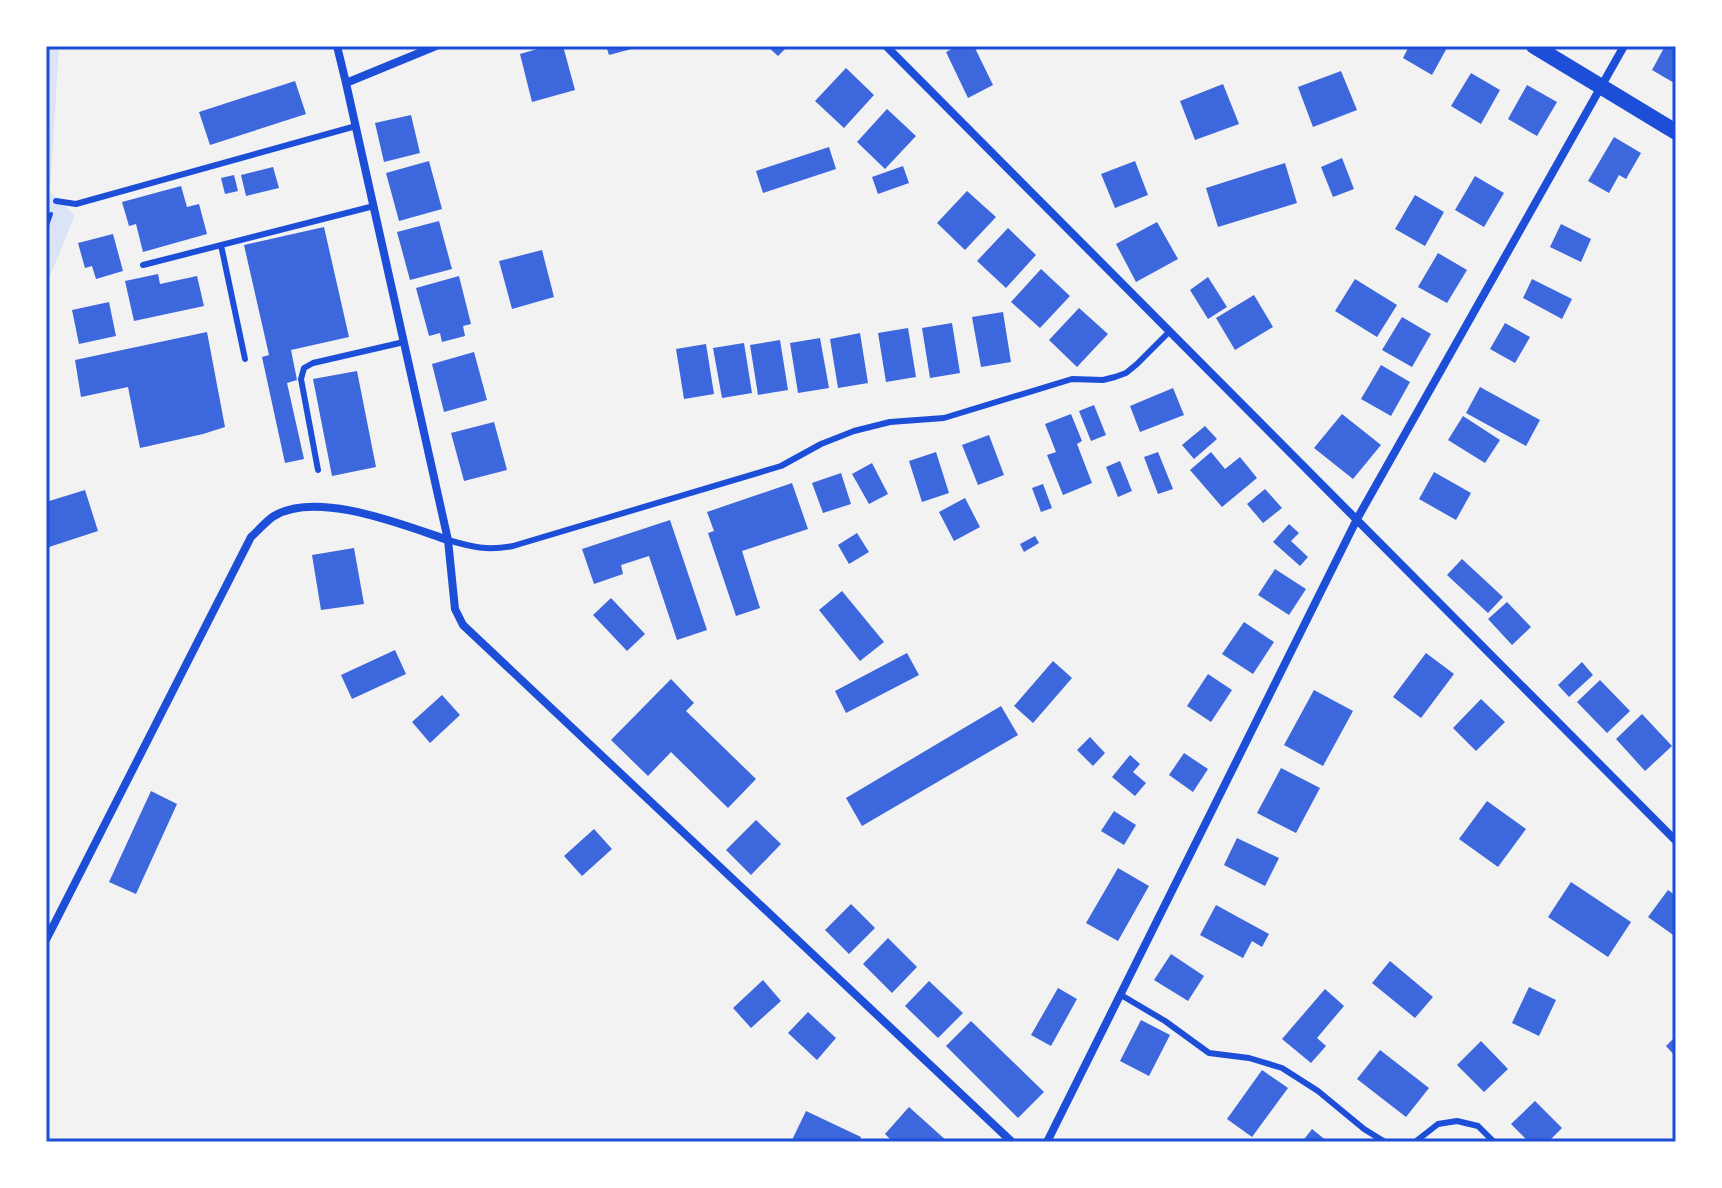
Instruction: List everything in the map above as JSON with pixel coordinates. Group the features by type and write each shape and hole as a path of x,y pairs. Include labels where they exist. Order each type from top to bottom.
{"main road":[{"path":"1534,46 1676,132"}],"street":[{"path":"337,46 448,540 455,609 463,625 1012,1142"},
{"path":"346,83 436,46"},
{"path":"886,46 1676,841"},
{"path":"1047,1142 1357,519 1624,46"},
{"path":"46,940 251,537 274,516 303,507 370,514 448,540"}],"lane":[{"path":"56,201 76,204 356,126"},
{"path":"143,265 374,206"},
{"path":"221,245 245,359"},
{"path":"448,540 476,549 513,546 781,466 821,444 854,431 890,422 944,418 1072,379 1103,380 1115,377 1137,364 1170,331"},
{"path":"318,470 301,379 304,368 313,363 404,342"},
{"path":"1121,995 1165,1021 1209,1053 1249,1058 1282,1068 1385,1142"},
{"path":"1415,1142 1438,1124 1457,1121 1478,1126 1494,1142"}],"shaded area":[{"path":"46,46 59,46 50,192 75,215 46,286"}],"building":[{"path":"548,46 563,46 575,90 532,102 520,54"},
{"path":"606,46 639,46 639,47 609,55"},
{"path":"767,46 788,46 778,56"},
{"path":"957,46 974,46 993,85 968,98 946,52"},
{"path":"1409,46 1448,46 1432,75 1403,58"},
{"path":"1665,46 1676,46 1676,84 1652,70"},
{"path":"846,68 874,95 844,128 815,101"},
{"path":"1341,71 1357,110 1313,127 1298,87"},
{"path":"1471,73 1500,90 1481,124 1451,106"},
{"path":"295,81 306,114 210,145 199,112"},
{"path":"1223,84 1239,124 1195,140 1180,101"},
{"path":"1527,85 1557,102 1537,136 1508,119"},
{"path":"887,109 916,136 885,169 857,142"},
{"path":"411,115 420,153 384,162 375,123"},
{"path":"1614,137 1641,153 1626,179 1619,175 1609,193 1588,181"},
{"path":"829,147 836,169 763,193 756,171"},
{"path":"1342,158 1354,189 1333,197 1321,167"},
{"path":"429,161 442,209 399,221 386,173"},
{"path":"1135,161 1148,195 1115,208 1101,174"},
{"path":"1285,163 1297,203 1218,227 1206,188"},
{"path":"903,166 909,183 878,194 872,177"},
{"path":"273,167 279,188 246,196 241,175"},
{"path":"234,175 238,191 225,194 221,178"},
{"path":"1475,176 1504,193 1484,227 1455,210"},
{"path":"181,186 187,207 199,204 207,234 143,252 136,224 129,226 122,202"},
{"path":"967,191 996,217 965,250 937,223"},
{"path":"1415,195 1444,212 1425,246 1395,229"},
{"path":"439,221 452,269 410,280 397,232"},
{"path":"1157,222 1178,259 1136,282 1116,244"},
{"path":"1561,224 1591,239 1581,262 1550,247"},
{"path":"324,227 349,337 291,350 297,380 287,383 304,459 285,463 262,357 269,355 244,245"},
{"path":"1008,228 1036,255 1006,288 977,261"},
{"path":"113,234 123,271 96,279 92,266 85,268 78,243"},
{"path":"542,250 554,297 512,309 499,261"},
{"path":"1438,253 1467,270 1447,303 1418,287"},
{"path":"1041,269 1070,296 1040,328 1011,302"},
{"path":"158,274 160,284 197,276 204,306 134,321 125,281"},
{"path":"459,276 471,324 463,326 465,336 442,342 440,333 429,336 416,288"},
{"path":"1208,277 1227,307 1208,319 1190,290"},
{"path":"1355,279 1397,305 1377,337 1335,311"},
{"path":"1532,279 1572,299 1562,319 1523,298"},
{"path":"1254,295 1273,327 1235,350 1216,318"},
{"path":"109,302 116,336 79,344 72,310"},
{"path":"1079,308 1108,334 1077,367 1049,340"},
{"path":"1003,312 1011,362 981,367 972,317"},
{"path":"1402,317 1431,334 1412,367 1382,350"},
{"path":"952,323 960,373 930,378 922,328"},
{"path":"1505,323 1530,337 1515,363 1490,349"},
{"path":"908,328 916,377 886,382 878,333"},
{"path":"207,332 225,427 140,448 128,387 81,397 75,360"},
{"path":"860,333 868,383 838,388 830,339"},
{"path":"820,338 829,388 798,393 790,343"},
{"path":"780,340 788,390 758,395 750,345"},
{"path":"744,343 752,393 722,398 713,348"},
{"path":"706,344 714,394 684,399 676,349"},
{"path":"474,352 487,400 444,412 432,364"},
{"path":"1381,365 1410,382 1391,416 1361,399"},
{"path":"357,371 376,467 332,476 313,379"},
{"path":"1480,387 1540,420 1526,446 1466,413"},
{"path":"1173,388 1184,415 1140,432 1130,406"},
{"path":"1094,405 1106,435 1091,441 1079,411"},
{"path":"1071,414 1082,441 1077,444 1092,483 1063,495 1047,455 1056,452 1045,424"},
{"path":"1342,414 1381,445 1353,479 1314,448"},
{"path":"1463,416 1500,440 1485,463 1448,440"},
{"path":"494,422 507,470 464,481 451,433"},
{"path":"1205,426 1217,439 1194,459 1182,445"},
{"path":"989,435 1004,475 978,485 962,445"},
{"path":"936,452 949,493 922,502 909,461"},
{"path":"1158,452 1173,489 1158,494 1144,457"},
{"path":"1211,452 1225,469 1240,457 1257,478 1222,507 1190,470"},
{"path":"1120,461 1132,491 1118,497 1106,467"},
{"path":"872,463 888,494 869,504 852,474"},
{"path":"1434,472 1471,493 1456,520 1419,499"},
{"path":"841,473 851,504 823,513 812,483"},
{"path":"792,483 808,529 742,551 760,608 736,616 708,533 714,531 707,512"},
{"path":"1043,484 1052,508 1041,512 1032,488"},
{"path":"1265,489 1282,508 1263,523 1247,504"},
{"path":"85,490 98,531 46,548 46,502"},
{"path":"965,498 980,527 954,541 939,512"},
{"path":"670,520 707,630 677,640 649,556 621,565 623,574 594,584 582,549"},
{"path":"1289,524 1299,533 1291,541 1308,557 1300,566 1273,542"},
{"path":"857,533 869,552 849,564 838,545"},
{"path":"1035,536 1039,543 1024,552 1020,544"},
{"path":"354,548 364,604 321,610 312,555"},
{"path":"1462,559 1503,597 1488,613 1447,575"},
{"path":"1275,569 1306,589 1289,615 1258,595"},
{"path":"842,591 884,642 860,661 819,610"},
{"path":"611,598 645,634 627,651 593,615"},
{"path":"1507,602 1531,627 1512,645 1488,619"},
{"path":"1244,622 1274,642 1253,674 1222,654"},
{"path":"395,650 406,674 352,699 341,675"},
{"path":"907,653 919,675 846,713 835,691"},
{"path":"1426,653 1454,674 1421,718 1393,697"},
{"path":"1053,661 1072,678 1033,723 1014,706"},
{"path":"1582,662 1593,675 1569,697 1558,685"},
{"path":"1208,674 1232,690 1211,722 1187,706"},
{"path":"671,679 694,703 686,711 756,779 728,808 671,752 648,776 611,740"},
{"path":"1600,680 1630,711 1607,733 1577,702"},
{"path":"1314,690 1353,711 1323,766 1284,745"},
{"path":"442,695 460,715 430,743 412,722"},
{"path":"1481,699 1505,722 1476,751 1453,728"},
{"path":"1001,706 1018,735 862,826 846,798"},
{"path":"1642,714 1672,746 1645,771 1616,739"},
{"path":"1090,737 1105,753 1093,766 1077,750"},
{"path":"1184,753 1208,769 1193,792 1169,775"},
{"path":"1130,755 1140,764 1133,772 1146,783 1135,796 1112,777"},
{"path":"1281,768 1320,788 1296,833 1257,813"},
{"path":"151,791 177,804 136,894 109,882"},
{"path":"1487,801 1526,829 1498,867 1459,839"},
{"path":"1114,811 1136,825 1124,845 1101,831"},
{"path":"756,820 781,844 751,875 726,850"},
{"path":"594,829 612,849 582,876 564,856"},
{"path":"1237,838 1279,858 1265,886 1224,865"},
{"path":"1118,868 1149,886 1118,941 1086,923"},
{"path":"1571,882 1631,922 1608,957 1548,917"},
{"path":"1668,890 1676,896 1676,937 1648,917"},
{"path":"851,904 875,928 849,954 825,930"},
{"path":"1216,905 1269,934 1262,947 1252,941 1243,958 1200,935"},
{"path":"888,938 917,967 892,993 863,964"},
{"path":"1171,954 1204,976 1188,1001 1154,980"},
{"path":"1390,961 1433,997 1415,1018 1372,983"},
{"path":"763,980 781,1001 751,1028 733,1008"},
{"path":"929,981 963,1013 938,1038 905,1006"},
{"path":"1529,987 1556,1000 1539,1036 1512,1023"},
{"path":"1058,988 1077,999 1051,1046 1031,1035"},
{"path":"1325,989 1344,1006 1317,1038 1326,1046 1311,1063 1282,1039"},
{"path":"808,1012 836,1038 817,1060 788,1033"},
{"path":"1141,1020 1170,1035 1149,1076 1120,1061"},
{"path":"971,1021 1044,1092 1018,1118 946,1046"},
{"path":"1676,1036 1676,1057 1666,1046"},
{"path":"1481,1041 1508,1069 1484,1092 1457,1065"},
{"path":"1380,1050 1429,1088 1406,1117 1357,1079"},
{"path":"1262,1070 1288,1088 1252,1137 1227,1119"},
{"path":"1535,1101 1562,1128 1548,1142 1529,1142 1511,1124"},
{"path":"909,1107 948,1142 893,1142 885,1134"},
{"path":"806,1111 861,1137 859,1142 791,1142"},
{"path":"1312,1129 1328,1142 1302,1142"}]}
